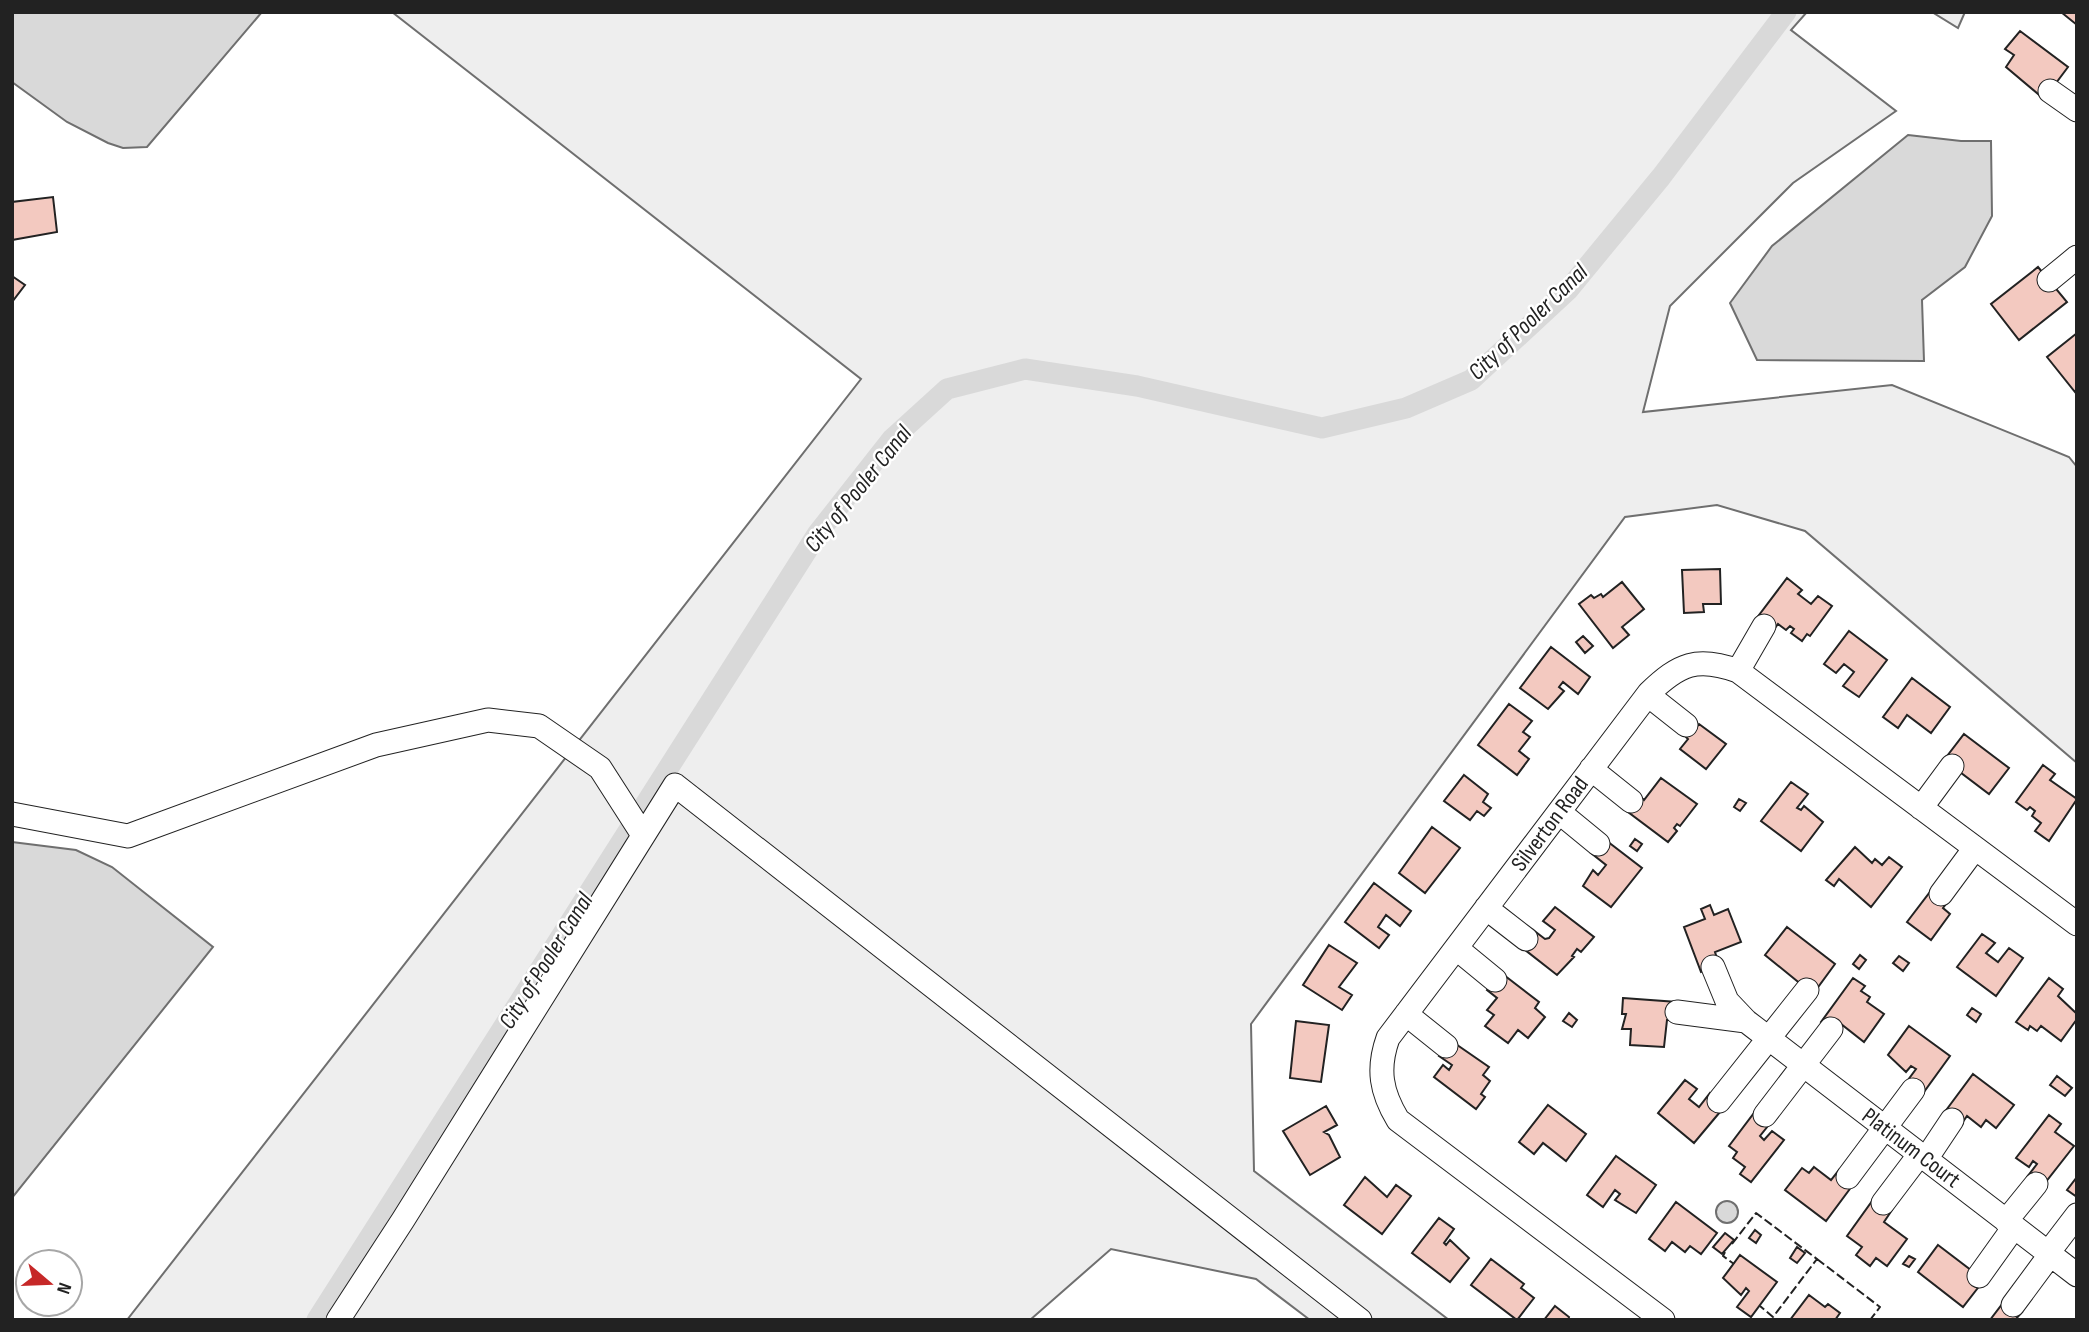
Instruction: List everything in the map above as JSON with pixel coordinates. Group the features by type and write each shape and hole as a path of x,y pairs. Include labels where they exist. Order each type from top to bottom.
{"street":[{"path":"2050,91 2077,110"},
{"path":"2049,280 2077,257"},
{"path":"1738,671 1764,626"},
{"name":"Silverton Road","path":"1663,1320 1398,1119 1386,1100 1381,1059 1388,1038 1406,1014 1648,695 1672,671 1693,664 1715,662 1738,671 2077,924"},
{"path":"1648,695 1686,725"},
{"path":"12,814 128,836 376,745 488,720 539,726 600,768 643,835"},
{"path":"1921,808 1952,766"},
{"path":"1591,769 1630,801"},
{"path":"338,1320 675,785 1360,1320"},
{"path":"1559,812 1598,845"},
{"path":"1941,894 1975,848"},
{"path":"1486,908 1526,939"},
{"path":"1456,948 1495,980"},
{"name":"Platinum Court","path":"1713,967 1727,1001 1746,1021 2077,1275"},
{"path":"1719,1101 1807,990"},
{"path":"1677,1012 1746,1021"},
{"path":"1406,1014 1446,1046"},
{"path":"1765,1115 1831,1029"},
{"path":"1848,1177 1913,1090"},
{"path":"1883,1203 1952,1120"},
{"path":"1979,1276 2036,1184"},
{"path":"2013,1305 2077,1215"}],"shaded area":[{"path":"12,12 262,12 147,147 123,148 67,122 12,82"},
{"path":"392,12 1807,12 1791,30 1896,111 1793,183 1670,306 1643,412 1892,385 2069,457 2077,467 2077,763 1805,531 1717,505 1625,517 1251,1024 1254,1171 1449,1320 1310,1320 1256,1279 1111,1249 1030,1320 127,1320 861,379"},
{"path":"1932,12 1965,12 1958,28"},
{"path":"1908,135 1961,141 1991,141 1992,216 1965,267 1922,300 1924,361 1757,360 1730,303 1772,246"},
{"path":"12,842 76,850 112,867 213,947 12,1198"},
{"path":"1727,1201 1735,1204 1738,1212 1735,1220 1727,1223 1719,1220 1716,1212 1719,1204"}],"building":[{"path":"2061,12 2077,12 2077,25"},
{"path":"2020,31 2068,67 2044,99 2006,67 2014,55 2005,49"},
{"path":"53,197 57,232 12,240 12,202"},
{"path":"2038,267 2067,302 2019,340 1991,304"},
{"path":"12,276 25,285 12,302"},
{"path":"2077,333 2077,390 2075,392 2047,357"},
{"path":"1720,569 1721,604 1703,604 1704,612 1684,613 1682,570"},
{"path":"1787,578 1802,590 1798,594 1811,604 1818,596 1832,606 1810,636 1807,634 1802,641 1791,633 1794,629 1790,626 1786,630 1778,624 1772,632 1756,619"},
{"path":"1622,582 1644,609 1622,627 1629,635 1613,648 1579,604 1591,595 1594,598 1601,594 1603,597"},
{"path":"1849,631 1887,660 1859,697 1843,686 1854,672 1844,664 1836,673 1824,664"},
{"path":"1583,636 1593,646 1585,653 1576,642"},
{"path":"1551,647 1590,677 1578,694 1563,682 1559,687 1564,691 1548,709 1520,688"},
{"path":"1912,678 1950,707 1931,733 1907,715 1898,728 1883,717"},
{"path":"1509,704 1532,721 1523,732 1530,737 1519,751 1529,759 1517,775 1478,745"},
{"path":"1699,724 1726,744 1706,769 1680,749 1688,739 1682,733 1694,730"},
{"path":"1964,734 2009,768 1989,794 1944,760"},
{"path":"2043,765 2055,774 2050,780 2077,799 2049,841 2035,831 2041,823 2032,816 2035,811 2030,807 2027,810 2016,802"},
{"path":"1464,775 1488,794 1483,802 1491,808 1484,816 1477,811 1470,820 1444,801"},
{"path":"1661,778 1697,804 1680,826 1677,824 1674,828 1677,831 1668,842 1624,809 1636,793 1644,800"},
{"path":"1791,782 1808,794 1797,808 1801,810 1804,806 1823,822 1801,851 1761,821"},
{"path":"1739,799 1746,803 1740,811 1734,807"},
{"path":"1432,827 1460,848 1425,893 1399,873"},
{"path":"1603,838 1642,868 1611,907 1583,886 1593,870 1598,875 1606,865 1591,853"},
{"path":"1635,839 1642,844 1637,851 1630,846"},
{"path":"1855,847 1872,863 1875,859 1882,865 1889,857 1902,867 1871,907 1839,879 1834,886 1826,880"},
{"path":"1374,883 1411,911 1400,926 1386,915 1378,927 1389,935 1379,948 1345,922"},
{"path":"1933,888 1949,900 1943,908 1950,914 1931,940 1907,922"},
{"path":"1710,905 1714,915 1728,909 1741,942 1715,952 1719,965 1701,972 1684,927 1705,919 1701,909"},
{"path":"1555,907 1594,937 1581,952 1577,949 1572,956 1574,957 1557,975 1520,946 1533,930 1545,939 1549,938 1555,930 1543,921"},
{"path":"1787,927 1835,964 1813,994 1765,955"},
{"path":"1982,934 1995,943 1986,953 1998,962 2009,948 2023,958 1996,996 1957,967"},
{"path":"1329,945 1357,963 1339,987 1352,995 1342,1010 1303,985"},
{"path":"1860,955 1866,960 1859,969 1853,964"},
{"path":"1899,956 1909,963 1903,971 1893,963"},
{"path":"1500,972 1539,1002 1535,1008 1545,1017 1528,1038 1518,1030 1508,1043 1485,1026 1494,1015 1487,1010 1497,998 1487,990"},
{"path":"1853,978 1865,986 1861,991 1870,997 1867,1002 1884,1014 1864,1042 1841,1024 1835,1032 1821,1022"},
{"path":"2049,978 2063,989 2058,996 2077,1014 2077,1019 2061,1041 2041,1026 2037,1031 2030,1026 2028,1030 2016,1022"},
{"path":"1623,998 1677,1002 1676,1020 1667,1020 1664,1047 1630,1045 1631,1029 1622,1029 1626,1014 1622,1014"},
{"path":"1972,1008 1981,1014 1976,1022 1967,1015"},
{"path":"1569,1013 1577,1020 1572,1027 1563,1021"},
{"path":"1296,1021 1329,1025 1321,1082 1290,1078"},
{"path":"1909,1026 1950,1056 1921,1096 1905,1084 1916,1069 1911,1066 1906,1072 1888,1055"},
{"path":"1450,1040 1489,1067 1483,1075 1490,1081 1481,1094 1485,1097 1476,1109 1434,1077 1443,1065 1449,1070 1452,1065 1439,1056"},
{"path":"1973,1074 2014,1105 1996,1128 1986,1120 1981,1127 1967,1116 1960,1126 1944,1113"},
{"path":"2057,1076 2072,1088 2065,1096 2050,1085"},
{"path":"1685,1080 1697,1089 1689,1099 1699,1107 1710,1093 1725,1106 1694,1143 1658,1113"},
{"path":"1548,1105 1586,1134 1566,1161 1543,1143 1534,1154 1519,1142"},
{"path":"1326,1106 1337,1125 1324,1132 1329,1135 1340,1157 1310,1175 1283,1131"},
{"path":"1757,1109 1772,1121 1760,1136 1764,1140 1772,1131 1784,1140 1751,1182 1740,1174 1745,1167 1733,1158 1737,1152 1729,1146"},
{"path":"2049,1115 2061,1124 2055,1132 2074,1146 2041,1188 2027,1177 2037,1164 2033,1161 2029,1167 2016,1158"},
{"path":"1616,1156 1656,1185 1636,1213 1615,1200 1620,1194 1615,1190 1603,1207 1587,1195"},
{"path":"1814,1167 1831,1180 1839,1170 1855,1182 1826,1221 1785,1190 1802,1168 1809,1173"},
{"path":"1365,1177 1387,1197 1396,1185 1411,1196 1382,1234 1344,1205"},
{"path":"2077,1177 2077,1197 2067,1190"},
{"path":"1875,1197 1892,1210 1884,1222 1907,1239 1887,1266 1876,1258 1870,1266 1856,1255 1862,1247 1847,1236"},
{"path":"1676,1202 1717,1233 1701,1254 1690,1246 1685,1252 1672,1242 1665,1251 1649,1239"},
{"path":"1439,1218 1454,1229 1444,1243 1446,1245 1450,1240 1469,1258 1450,1282 1412,1253"},
{"path":"1755,1230 1761,1235 1756,1243 1749,1238"},
{"path":"1725,1233 1734,1240 1722,1254 1713,1247"},
{"path":"1938,1245 1984,1280 1963,1307 1918,1272"},
{"path":"1797,1247 1805,1253 1797,1263 1790,1258"},
{"path":"1740,1255 1777,1282 1751,1317 1737,1307 1749,1291 1746,1288 1741,1295 1723,1278"},
{"path":"1909,1256 1915,1259 1909,1267 1903,1264"},
{"path":"1491,1259 1524,1284 1521,1288 1534,1298 1517,1320 1471,1285"},
{"path":"1809,1295 1825,1307 1828,1304 1840,1313 1835,1320 1790,1320"},
{"path":"2006,1299 2022,1312 2015,1320 1990,1320"},
{"path":"1555,1306 1569,1317 1568,1320 1544,1320"}],"waterway":[{"name":"City of Pooler Canal","path":"317,1320 818,533 892,439 947,389 1025,369 1137,386 1322,428 1406,408 1471,380 1568,290 1661,177 1786,12"}],"fence":[{"path":"1732,1244 1756,1213 1817,1259 1773,1317 1760,1306"},
{"path":"1725,1252 1723,1256 1734,1264"},
{"path":"1817,1259 1880,1307 1870,1320"}]}
